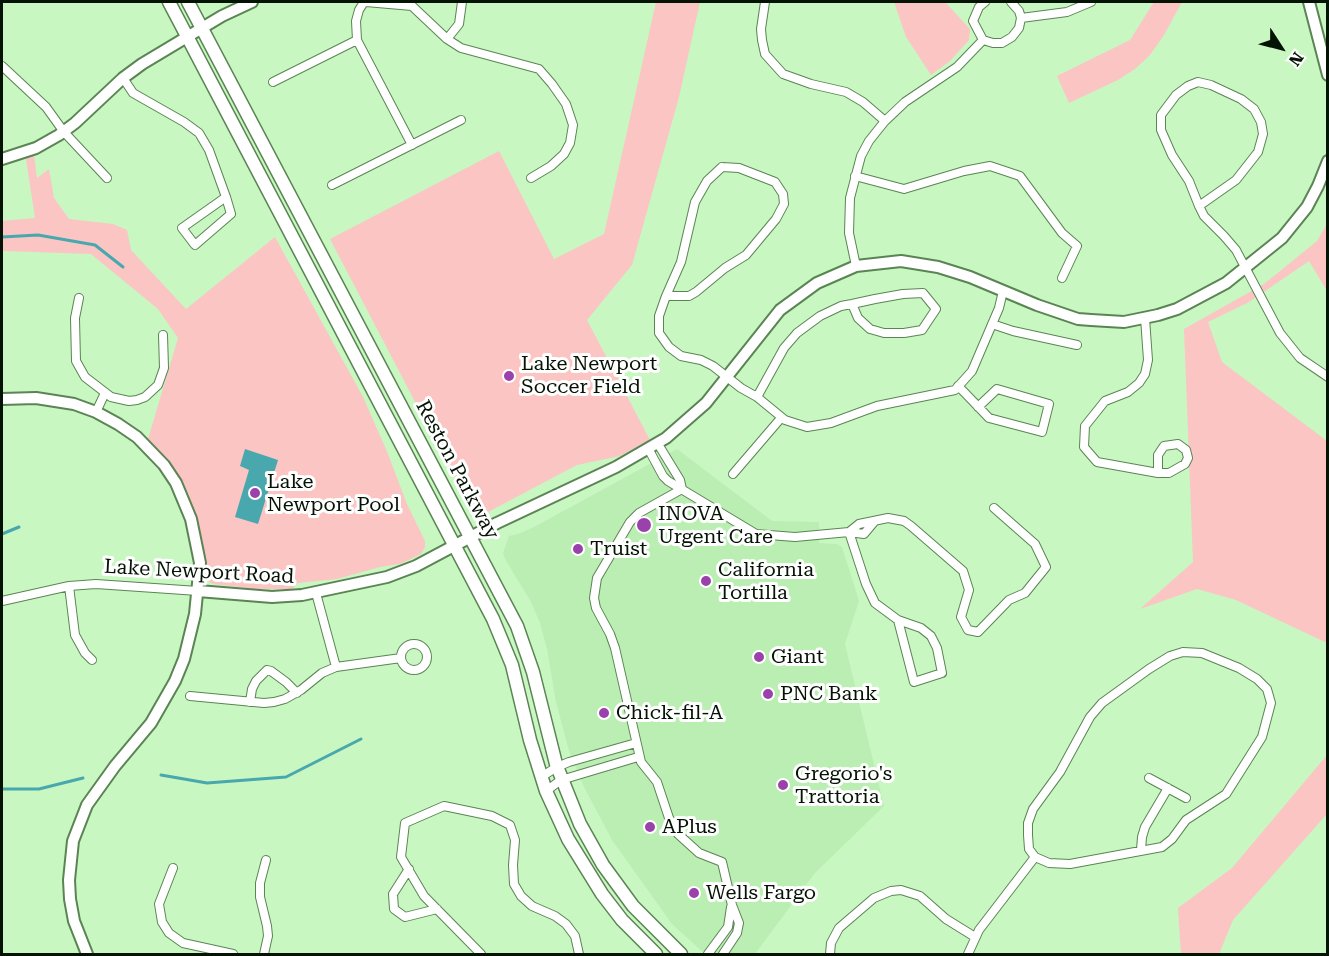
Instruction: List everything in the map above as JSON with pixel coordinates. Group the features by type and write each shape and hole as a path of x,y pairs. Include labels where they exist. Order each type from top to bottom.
{"main road":[{"name":"Reston Parkway","path":"169,2 493,619 512,665 541,777 568,838 591,879 622,920 656,954"},
{"name":"Reston Parkway","path":"188,2 517,626 526,650 561,780 580,824 603,866 633,906 681,954"}],"street":[{"path":"2,159 36,148 64,132 123,78 142,64 202,28 252,2"},
{"path":"412,145 357,40 356,21 359,10 365,2 413,4 447,39 461,48 539,69 566,104 573,125 570,143 564,154 551,166 531,178"},
{"path":"447,39 459,24 462,2"},
{"path":"765,2 761,29 765,54 783,74 811,84 846,92 863,102 885,121"},
{"path":"983,40 973,21 979,7 986,2"},
{"path":"983,40 1002,43 1012,38 1019,28 1021,18 1019,11 1011,2"},
{"path":"1021,18 1067,12 1091,2"},
{"path":"1309,2 1328,75"},
{"path":"273,82 357,40"},
{"path":"856,266 849,223 850,198 861,156 869,141 885,121 905,102 957,67 983,40"},
{"path":"2,66 46,107 64,132 107,178"},
{"path":"123,78 133,93 199,133 209,150 226,197 231,214 195,244 182,228 226,197"},
{"path":"1199,206 1236,180 1258,152 1263,134 1261,122 1254,110 1241,99 1211,85 1197,82 1176,95 1161,115 1161,130 1189,181 1199,206 1204,216 1236,250 1280,333 1290,347 1313,368 1328,377"},
{"path":"332,185 461,120"},
{"name":"Lake Newport Road","path":"2,601 69,586 129,585 272,597 316,593 404,572 533,505 616,467 653,447 696,414 773,318 793,299 817,283 856,266 901,261 921,263 957,272 1078,318 1104,322 1145,318 1177,309 1201,297 1226,283 1267,251 1295,223 1318,186 1328,161"},
{"path":"855,176 904,189 964,171 990,166 1020,176 1062,233 1077,246 1062,278"},
{"path":"666,296 689,296 746,255 776,219 784,204 783,194 775,182 739,168 722,167 707,181 695,202 681,262 666,296 659,316 659,333 669,347 681,356 701,360 713,366 781,417 807,427 831,423 877,406 955,390 972,370 992,324 1003,291"},
{"path":"757,397 784,348 797,333 820,316 841,306 903,294 923,293 936,309 922,330 884,333 870,329 858,318 852,304"},
{"path":"79,298 75,318 76,361 85,376 111,397 129,401 137,400 152,392 162,376 163,334"},
{"path":"1145,318 1148,360 1145,374 1139,383 1128,392 1105,401 1085,426 1084,447 1097,462 1158,473 1169,473 1185,464 1188,458 1186,450 1178,444 1164,446 1158,455 1158,473"},
{"path":"992,324 1077,345"},
{"path":"958,386 978,407 989,418 1042,432 1049,404 997,389 978,407"},
{"path":"96,412 105,393"},
{"path":"2,399 55,399 96,412 137,437 164,465 176,483 191,519 198,553 198,591 190,638 175,681 151,723 103,781 87,805 73,842 69,880 70,899 74,921 87,954"},
{"path":"733,474 781,417"},
{"path":"653,447 663,476 756,534 795,537 849,532 864,534 874,522 888,518 904,521 963,571 969,590 961,617 968,630 978,632 1009,600 1026,593 1046,567 1035,544 994,508"},
{"path":"653,447 680,480 682,489"},
{"path":"682,489 634,518 612,551 595,584 594,598 596,608 615,648 638,757 657,782 669,818 678,834 699,853 722,862 739,929 723,954"},
{"path":"849,532 866,584 875,603 898,620 921,628 931,636 937,648 942,673 914,682 898,620"},
{"path":"69,586 75,635 85,653 92,660"},
{"path":"316,593 336,667"},
{"path":"1183,652 1202,653 1239,668 1257,679 1267,689 1271,703 1262,737 1226,794 1186,820 1162,847 1070,864 1049,862 1035,857 1029,849 1028,835 1028,823 1033,808 1060,772 1090,717 1102,703 1149,669 1170,656 1183,652"},
{"path":"190,696 274,702 297,693 322,673 336,667 401,658"},
{"path":"250,702 256,681 267,670 286,682 297,693"},
{"path":"541,777 557,767 636,743"},
{"path":"546,791 561,780 638,757"},
{"path":"1149,778 1186,798"},
{"path":"1142,850 1145,827 1168,788"},
{"path":"480,954 424,896 401,857 405,823 444,806 492,816 510,825 515,840 514,884 521,896 532,906 555,916 566,924 575,936 579,954"},
{"path":"968,954 975,937 1035,857"},
{"path":"264,954 268,936 260,897 260,883 267,860"},
{"path":"173,868 159,904 162,922 169,933 183,943 233,954"},
{"path":"409,869 393,894 394,909 405,917 437,909"},
{"path":"830,954 831,944 839,928 874,898 891,891 901,890 920,896 946,919 975,937"},
{"path":"708,954 728,927 732,905"}],"shaded area":[{"name":"Lake Newport Soccer Field","path":"656,2 700,2 679,97 632,265 587,320 650,440 620,456 577,465 488,512 475,511 469,505 330,239 499,151 554,259 604,234"},
{"path":"894,2 945,2 970,29 969,40 950,61 931,75 906,37"},
{"path":"1154,2 1182,2 1150,55 1118,80 1069,103 1057,76 1130,40"},
{"path":"34,155 37,178 49,169 54,198 69,219 113,224 127,230 131,250 186,309 275,237 363,397 407,504 425,541 421,554 400,564 337,579 298,583 292,589 255,589 213,584 208,581 205,576 200,533 186,491 170,463 148,439 178,338 158,309 91,254 2,251 2,221 35,218 26,159"},
{"path":"1327,224 1327,291 1309,261 1249,302 1208,322 1222,362 1327,441 1327,643 1236,600 1197,589 1140,609 1193,562 1184,329 1264,284 1317,241"},
{"path":"677,449 772,521 819,522 819,543 837,544 842,547 859,601 845,644 884,806 815,873 755,954 705,954 672,924 612,840 583,785 569,751 556,702 540,623 531,602 503,553 509,536 534,527"},
{"path":"1327,755 1327,814 1233,920 1219,954 1181,954 1178,908 1232,868"}],"water":[{"name":"Lake Newport Pool","path":"245,449 278,460 258,524 235,517 249,470 240,466"}],"waterway":[{"path":"2,237 38,235 95,245 123,267"},
{"path":"2,534 19,527"},
{"path":"161,775 207,783 286,777 361,739"},
{"path":"2,789 39,789 83,778"}],"place":[{"name":"Lake Newport Soccer Field","path":"509,376"},
{"name":"Lake Newport Pool","path":"255,493"},
{"name":"INOVA Urgent Care","path":"644,525"},
{"name":"Truist","path":"578,549"},
{"name":"California Tortilla","path":"706,581"},
{"name":"Giant","path":"759,657"},
{"name":"PNC Bank","path":"768,694"},
{"name":"Chick-fil-A","path":"604,713"},
{"name":"Gregorio's Trattoria","path":"783,785"},
{"name":"APlus","path":"650,827"},
{"name":"Wells Fargo","path":"694,893"}]}
